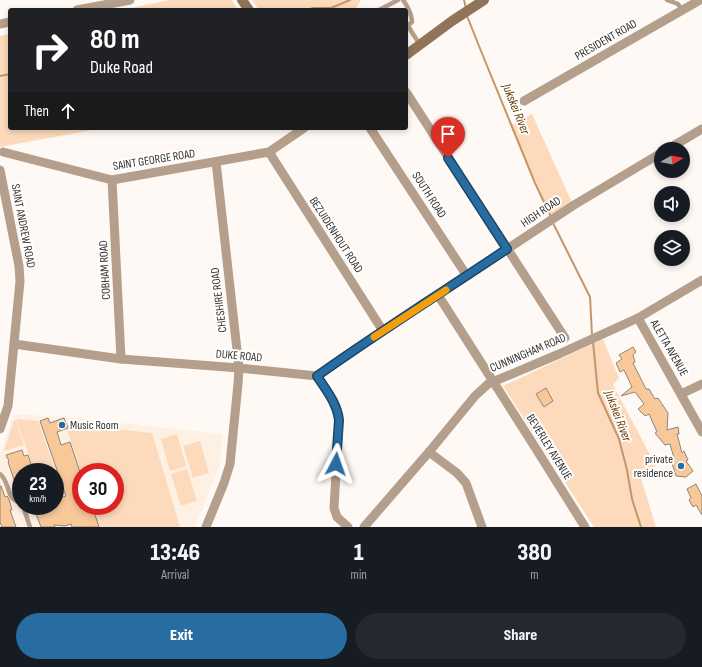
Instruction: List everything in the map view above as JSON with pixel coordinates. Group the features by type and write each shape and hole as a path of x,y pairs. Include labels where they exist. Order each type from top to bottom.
{"main road":[{"path":"408,54 452,21 484,0"}],"street":[{"path":"84,8 102,3 130,0"},
{"name":"PRESIDENT ROAD","path":"524,101 700,0"},
{"path":"408,95 565,338"},
{"path":"680,142 702,129"},
{"name":"SAINT GEORGE ROAD","path":"1,152 112,180 269,152 301,130"},
{"name":"SOUTH ROAD","path":"371,130 467,276"},
{"name":"BEZUIDENHOUT ROAD","path":"269,152 383,331"},
{"name":"HIGH ROAD","path":"438,295 574,205 654,157"},
{"name":"CHESHIRE ROAD","path":"206,527 230,464 238,392 239,368 216,162"},
{"name":"SAINT ANDREW ROAD","path":"0,170 20,272 8,406 0,429"},
{"name":"COBHAM ROAD","path":"112,180 121,359"},
{"name":"CUNNINGHAM ROAD","path":"364,527 483,387 493,381 559,354 638,318 702,280"},
{"path":"348,527 337,517 334,508 339,420 338,414 334,403 317,376 438,295"},
{"name":"BEVERLEY AVENUE","path":"438,295 585,527"},
{"name":"ALETTA AVENUE","path":"638,318 702,432"},
{"name":"DUKE ROAD","path":"14,344 121,359 239,368 317,376"},
{"path":"681,394 702,384"},
{"path":"429,452 457,473 466,483 482,527"}],"lane":[{"path":"383,8 398,0"},
{"path":"667,0 678,4 682,10"},
{"path":"408,13 412,19 412,22 408,25"},
{"path":"408,27 420,45"},
{"path":"0,474 3,476 12,498"},
{"path":"25,515 30,527"}],"shaded area":[{"path":"169,0 232,0 237,8 131,8"},
{"path":"252,0 361,0 356,8 258,8"},
{"path":"8,34 8,130 92,130 0,147 0,36"},
{"path":"532,114 573,205 552,219 511,125"},
{"path":"603,339 619,378 613,385 656,466 640,475 656,527 594,527 503,386"},
{"path":"14,414 64,417 223,434 220,464 195,527 0,527 0,456"},
{"path":"16,419 38,421 53,463 32,463"},
{"path":"14,420 16,421 24,445 4,451"},
{"path":"67,424 152,433 180,527 99,527 95,515 124,515 124,463 78,463 67,430 69,429"},
{"path":"177,434 186,466 170,471 161,439"},
{"path":"200,441 209,473 193,478 183,446"},
{"path":"187,469 197,501 181,506 171,474"}],"building":[{"path":"633,347 636,352 633,355 635,362 633,363 646,389 649,389 655,399 658,398 668,413 667,430 678,427 679,434 677,434 682,453 684,451 688,460 686,461 693,471 686,477 676,476 671,460 674,458 670,444 665,445 655,433 657,432 649,414 645,416 638,409 644,404 635,392 621,396 632,387 624,370 620,372 616,363 622,359 619,355"},
{"path":"546,388 553,401 544,407 536,394"},
{"path":"48,418 50,423 64,418 68,428 57,432 61,445 70,442 77,463 72,463 72,515 95,515 99,527 72,527 71,524 65,526 54,525 55,527 41,527 36,515 64,515 64,497 66,496 64,490 64,463 55,463 40,421"},
{"path":"22,450 24,456 28,455 31,463 12,463 12,474 6,455"},
{"path":"696,484 702,496 702,515 696,505 693,507 689,500 691,498 687,489"},
{"path":"1,486 5,497 7,496 9,499 12,510 10,510 16,527 2,527 0,522"}],"waterway":[{"name":"Jukskei River","path":"331,8 350,0"},
{"path":"464,0 466,8"},
{"name":"Jukskei River","path":"313,8 331,8"},
{"name":"Jukskei River","path":"467,16 535,183 551,217"},
{"path":"0,76 8,74"},
{"name":"Jukskei River","path":"553,223 590,297 592,335"},
{"name":"Jukskei River","path":"593,342 598,393 619,439 627,470 632,499 641,527"}],"slow traffic":[{"path":"374,337 446,290"}],"place":[{"name":"Music Room","path":"62,425"},
{"name":"private residence","path":"681,466"}],"route":[{"path":"336,464 339,420 337,409 317,376 507,249 448,158"}]}
